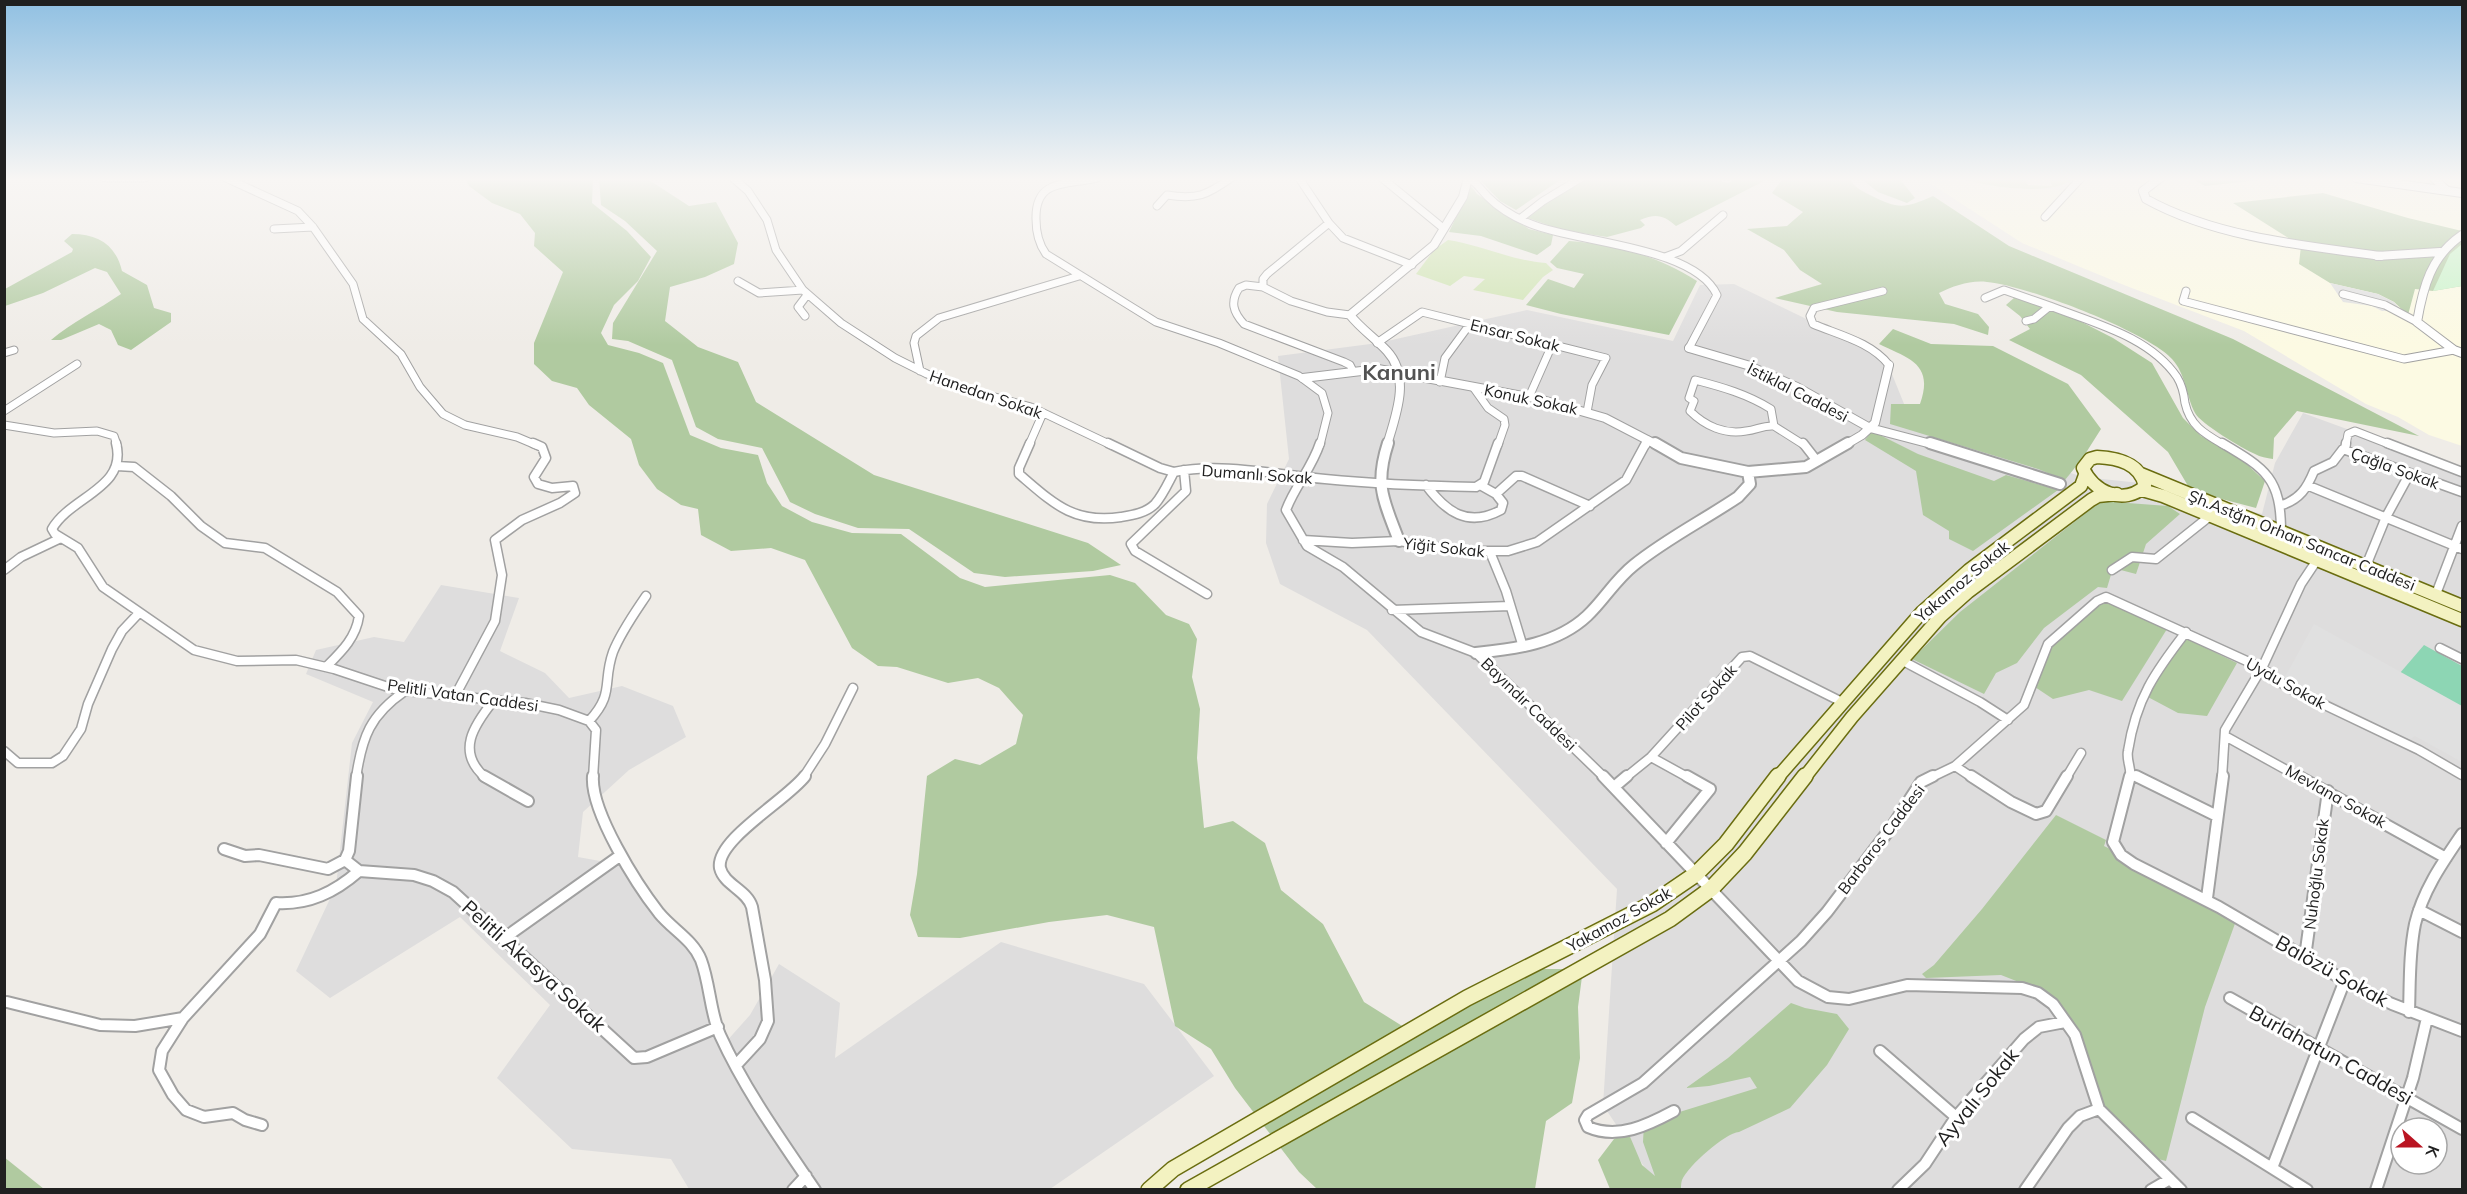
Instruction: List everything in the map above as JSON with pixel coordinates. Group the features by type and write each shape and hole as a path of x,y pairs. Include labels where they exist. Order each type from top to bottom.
{"main road":[{"name":"Şh.Astğm Orhan Sancar Caddesi","path":"2085,475 2083,468 2085,463 2097,457 2116,459 2141,474 2463,606"},
{"path":"2141,474 2145,481 2142,490"},
{"path":"2085,475 2097,487 2117,495"},
{"name":"Yakamoz Sokak","path":"1149,1190 1173,1170 1467,998 1652,904 1696,874 1726,844 1775,780 1922,612 1969,570 2080,486 2085,475"},
{"name":"Şh.Astğm Orhan Sancar Caddesi","path":"2142,490 2163,496 2463,620"},
{"name":"Yakamoz Sokak","path":"1188,1190 1670,919 1711,889 1745,853 1852,717 1940,617 1968,592 2097,496 2135,494 2142,490"}],"street":[{"path":"318,234 353,284 363,319 401,354 420,387 442,414 465,425 518,437 542,447 546,458 534,477 538,484 552,488 573,486 575,493 566,502 530,516 507,529 495,540 502,575 495,621 455,696"},
{"name":"Hanedan Sokak","path":"771,234 776,250 805,292 841,323 920,371 966,389 1012,400 1160,468 1174,472"},
{"name":"Bayındır Caddesi","path":"1037,234 1037,241 1042,249 1079,276 1165,326 1219,343 1303,378 1322,393 1328,413 1314,462 1288,502 1286,510 1303,540 1317,553 1343,567 1421,632 1476,653 1614,787 1803,985 1828,997 1849,999 1907,985 2022,988 2037,993 2053,1004 2075,1035 2099,1109 2181,1190"},
{"path":"1263,287 1263,279 1272,269 1316,234"},
{"path":"1339,234 1343,238 1412,265"},
{"path":"1350,315 1432,248 1441,234"},
{"name":"İstiklal Caddesi","path":"1563,234 1664,257 1690,270 1716,290 1715,298 1689,348 1747,365 1797,387 1870,428 1904,435 2060,484"},
{"path":"1664,257 1678,254 1698,234"},
{"path":"2250,234 2361,258 2440,252"},
{"path":"2417,322 2428,278 2440,252 2450,242 2463,235"},
{"path":"920,371 914,343 916,336 939,318 1079,276"},
{"path":"738,281 759,293 805,292 798,307 805,316"},
{"path":"1353,371 1350,365 1344,362 1244,324 1235,316 1232,302 1239,288 1246,285 1263,287 1291,301 1327,312 1350,315 1396,364 1398,401 1380,476 1399,542"},
{"path":"1984,298 2004,290 2121,335 2158,355 2171,368 2183,386 2186,398 2185,409 2197,429 2266,472 2274,483 2282,505 2281,532"},
{"path":"1870,428 1875,423 1889,365 1884,356 1870,348 1813,324 1810,316 1814,308 1883,291"},
{"path":"2186,291 2183,301 2404,359 2458,352"},
{"path":"2343,294 2385,305 2417,322 2458,352"},
{"path":"2026,321 2034,319 2050,306"},
{"name":"Ensar Sokak","path":"1377,343 1422,312 1606,358 1592,385 1587,412"},
{"path":"1440,382 1439,375 1445,359 1470,324"},
{"path":"1529,397 1552,345"},
{"path":"4,353 14,350"},
{"path":"4,411 77,364"},
{"name":"Konuk Sokak","path":"1303,378 1369,369 1398,371 1440,382 1529,397 1587,412 1626,427 1681,458 1748,472 1798,468 1817,461 1870,428"},
{"path":"1774,426 1771,409 1762,402 1729,389 1695,380 1689,398 1694,401 1690,411 1704,424 1737,432 1756,430 1765,425 1774,426 1803,442 1817,461"},
{"path":"1426,485 1444,508 1452,513 1484,518 1501,510 1503,503 1496,494 1480,485 1484,482 1491,465 1505,425 1504,419 1488,408 1473,387"},
{"path":"1043,413 1019,468 1019,474 1067,513 1090,520 1112,518 1149,509 1159,500 1174,472"},
{"path":"4,425 51,433 111,434 115,438 119,453 117,466 104,485 61,512 51,529 60,538 21,557 4,570"},
{"path":"2345,450 2348,434 2355,430 2463,472"},
{"name":"Yiğit Sokak","path":"1303,540 1352,543 1399,542 1461,551 1508,551 1537,542 1626,480 1648,440"},
{"name":"Çağla Sokak","path":"2282,505 2293,502 2309,486 2314,471 2333,462 2343,449 2463,492"},
{"path":"117,466 134,467 171,496 201,526 225,543 265,548 337,592 359,616 358,627 349,642 326,667"},
{"path":"1184,470 1186,491 1131,544 1135,551 1207,594"},
{"name":"Dumanlı Sokak","path":"1174,472 1230,470 1381,485 1476,487 1480,485"},
{"path":"1476,653 1547,640 1577,624 1624,574 1746,490 1750,484 1748,472"},
{"path":"2366,566 2386,517 2410,473"},
{"path":"1496,494 1516,476 1522,476 1590,506"},
{"path":"2309,486 2459,548"},
{"path":"2112,570 2132,557 2156,559 2210,516"},
{"path":"2436,594 2459,548 2463,526"},
{"name":"Pelitli Vatan Caddesi","path":"60,538 78,548 103,586 194,650 237,661 296,660 406,691 525,703 559,710 589,722"},
{"path":"2207,898 2228,724 2262,668 2301,584 2324,549"},
{"path":"1490,552 1523,646"},
{"path":"646,596 621,635 611,659 608,692 603,707 589,722 596,730 592,787 596,802 621,855 660,914 692,943 701,960 718,1027 751,1094 815,1190"},
{"name":"Uydu Sokak","path":"2106,597 2262,668 2287,687 2419,750 2463,775"},
{"name":"Barbaros Caddesi","path":"1674,1111 1632,1128 1602,1134 1588,1127 1585,1120 1588,1115 1643,1083 1802,941 1893,825 1921,783 1955,766 2024,705 2048,644 2088,608 2106,597"},
{"path":"1392,610 1510,606"},
{"path":"4,751 18,762 35,764 52,763 63,756 81,729 88,704 112,649 122,631 139,613"},
{"path":"2186,632 2156,672 2139,704 2127,761 2132,774 2217,816"},
{"path":"2440,648 2463,659"},
{"name":"Pilot Sokak","path":"1614,787 1651,757 1742,657 1750,656 1842,702"},
{"path":"1901,660 1980,702 2008,720"},
{"path":"737,1065 763,1036 768,1021 768,1002 751,901 722,874 720,863 723,851 741,832 801,782 853,688"},
{"path":"224,849 245,856 259,855 328,869 345,860 349,851 361,753 366,733 389,701 406,691"},
{"path":"494,700 473,727 469,741 472,763 480,773 528,801"},
{"name":"Mevlana Sokak","path":"2225,736 2446,858"},
{"path":"1955,766 2018,807 2036,814 2046,811 2081,753"},
{"path":"1651,757 1710,789 1666,843"},
{"name":"Balözü Sokak","path":"2132,774 2114,842 2115,850 2128,862 2207,898 2345,980 2409,1012 2463,1031"},
{"name":"Nuhoğlu Sokak","path":"2305,957 2328,791"},
{"path":"2409,1012 2412,944 2419,910 2446,858 2463,834"},
{"path":"503,939 621,855"},
{"path":"262,1125 245,1120 233,1113 204,1117 186,1110 173,1095 159,1070 162,1052 183,1018 260,934 276,903 305,903 347,882 359,871 345,860"},
{"name":"Pelitli Akasya Sokak","path":"359,871 396,872 433,881 453,892 634,1058 647,1057 718,1027"},
{"path":"2419,910 2463,932"},
{"path":"2272,1168 2345,980"},
{"name":"Burlahatun Caddesi","path":"2230,998 2463,1129"},
{"path":"7,1002 100,1025 135,1026 183,1018"},
{"path":"2376,1190 2407,1097 2427,1018"},
{"name":"Ayvalı Sokak","path":"1898,1190 1925,1164 1956,1117 1998,1065 2038,1027 2050,1023 2066,1022"},
{"path":"1880,1051 1956,1117"},
{"path":"2025,1190 2068,1128 2080,1116 2099,1109"},
{"path":"2192,1118 2307,1190"},
{"path":"793,1190 806,1176"},
{"path":"2151,1190 2170,1179"}],"shaded area":[{"path":"2008,234 2462,234 2462,446 2429,435 2398,417 2366,404 2244,331 2022,243"},
{"path":"2330,283 2378,294 2394,302 2401,310 2382,311 2372,306 2343,302"},
{"path":"1734,284 1885,357 1911,421 2083,477 2150,484 2262,514 2275,463 2303,413 2462,471 2462,1189 1659,1189 1603,1105 1617,889 1367,630 1280,584 1266,543 1267,504 1289,459 1278,356 1378,343 1527,310 1673,341 1700,285"},
{"path":"441,585 519,598 500,651 545,673 569,698 622,686 673,706 686,737 629,770 583,812 578,857 622,865 710,980 725,1043 750,1015 779,964 840,1003 835,1058 1001,942 1144,984 1214,1076 1050,1189 689,1189 671,1159 572,1149 497,1078 550,1005 460,917 330,998 296,971 336,886 352,743 373,702 306,674 316,650 374,637 404,642"},
{"path":"2314,624 2462,706 2462,762 2415,736 2409,740 2285,677"}],"green space":[{"path":"72,234 90,236 110,248 122,271 147,285 154,308 171,313 171,322 131,350 118,345 111,330 99,324 61,340 51,340 121,294 107,272 95,268 43,293 5,306 5,289 72,252 73,249 64,241"},
{"path":"535,234 630,234 651,257 638,281 614,305 601,333 608,345 639,353 663,363 690,435 721,448 758,455 767,483 782,506 812,522 852,533 901,534 960,578 985,587 1110,575 1135,583 1166,615 1189,624 1197,639 1192,677 1200,709 1197,758 1204,828 1233,821 1265,843 1281,890 1323,924 1364,1002 1407,1029 1482,999 1543,969 1583,969 1578,1007 1580,1058 1572,1103 1546,1121 1535,1189 1317,1189 1299,1172 1235,1088 1211,1049 1175,1026 1154,927 1107,915 1049,922 960,938 918,937 910,915 917,874 927,776 955,759 980,765 1016,744 1023,715 999,688 978,678 948,683 897,667 878,666 852,648 805,560 771,548 731,551 701,535 698,509 681,505 657,489 639,465 631,439 589,405 577,388 552,381 534,364 534,343 563,272 534,246"},
{"path":"639,234 733,234 738,243 734,264 705,277 670,287 665,321 698,347 738,362 756,402 874,475 1088,543 1121,565 1093,571 1005,577 974,573 909,529 858,528 815,514 790,502 762,448 718,439 696,427 672,360 628,341 612,339 613,323 657,251"},
{"path":"1463,234 1553,235 1551,245 1537,255 1481,236"},
{"path":"1586,234 1619,234 1607,237"},
{"path":"1755,234 1990,234 2009,246 2233,339 2419,436 2297,411 2274,438 2273,459 2259,456 2222,435 2195,413 2183,378 2172,359 2159,348 2113,324 2029,292 1987,282 1968,283 1939,293 1945,304 1978,314 1989,327 1988,335 1954,324 1837,312 1775,298 1822,284 1800,270 1784,250"},
{"path":"2282,234 2462,234 2462,286 2433,291 2415,289 2408,315 2394,302 2378,294 2330,283 2299,264 2301,246"},
{"path":"1448,240 1521,259 1546,263 1553,270 1543,277 1523,300 1473,290 1485,279 1464,276 1450,286 1416,274 1434,250"},
{"path":"1569,241 1603,245 1636,253 1667,265 1697,281 1669,335 1526,305 1548,279 1574,288 1584,274 1557,268 1550,262"},
{"path":"2462,244 2462,286 2433,291 2450,254"},
{"path":"2015,297 2068,315 2113,338 2152,363 2183,418 2201,436 2240,458 2265,481 2256,508 2191,491 2168,452 2081,375 2009,340 2030,329 2020,316 2006,305"},
{"path":"1893,329 1931,344 1993,346 2068,384 2101,429 2065,480 2038,469 1890,424 1891,404 1920,404 1924,391 1924,380 1916,365 1879,344"},
{"path":"1872,431 1918,454 1994,481 2006,475 2058,490 1973,551 1949,539 1949,531 1923,515 1916,471 1865,440"},
{"path":"2101,501 2168,506 2180,514 2146,544 2136,574 2113,568 2107,588 2098,587 2044,628 2017,663 1996,673 1984,694 1912,659 1960,612"},
{"path":"2106,598 2167,629 2122,701 2089,690 2053,699 2035,687 2038,655 2080,617"},
{"path":"2181,636 2237,663 2207,716 2178,713 2146,696"},
{"path":"2424,645 2462,666 2462,707 2400,673"},
{"path":"2056,815 2106,840 2104,846 2151,869 2237,918 2205,1007 2166,1161 2158,1159 2105,1110 2053,1000 2034,988 2001,975 1926,978 1922,974 1934,965 1982,909"},
{"path":"1791,1003 1837,1014 1849,1029 1827,1065 1790,1108 1716,1144 1686,1174 1682,1180 1681,1189 1610,1189 1598,1160 1614,1139 1628,1132 1642,1165 1655,1176 1643,1142 1644,1123 1757,1088 1750,1077 1709,1086 1686,1088 1728,1058"},
{"path":"4,1157 44,1189 5,1189"}],"district":[{"name":"Kanuni","path":"1399,372"}]}
